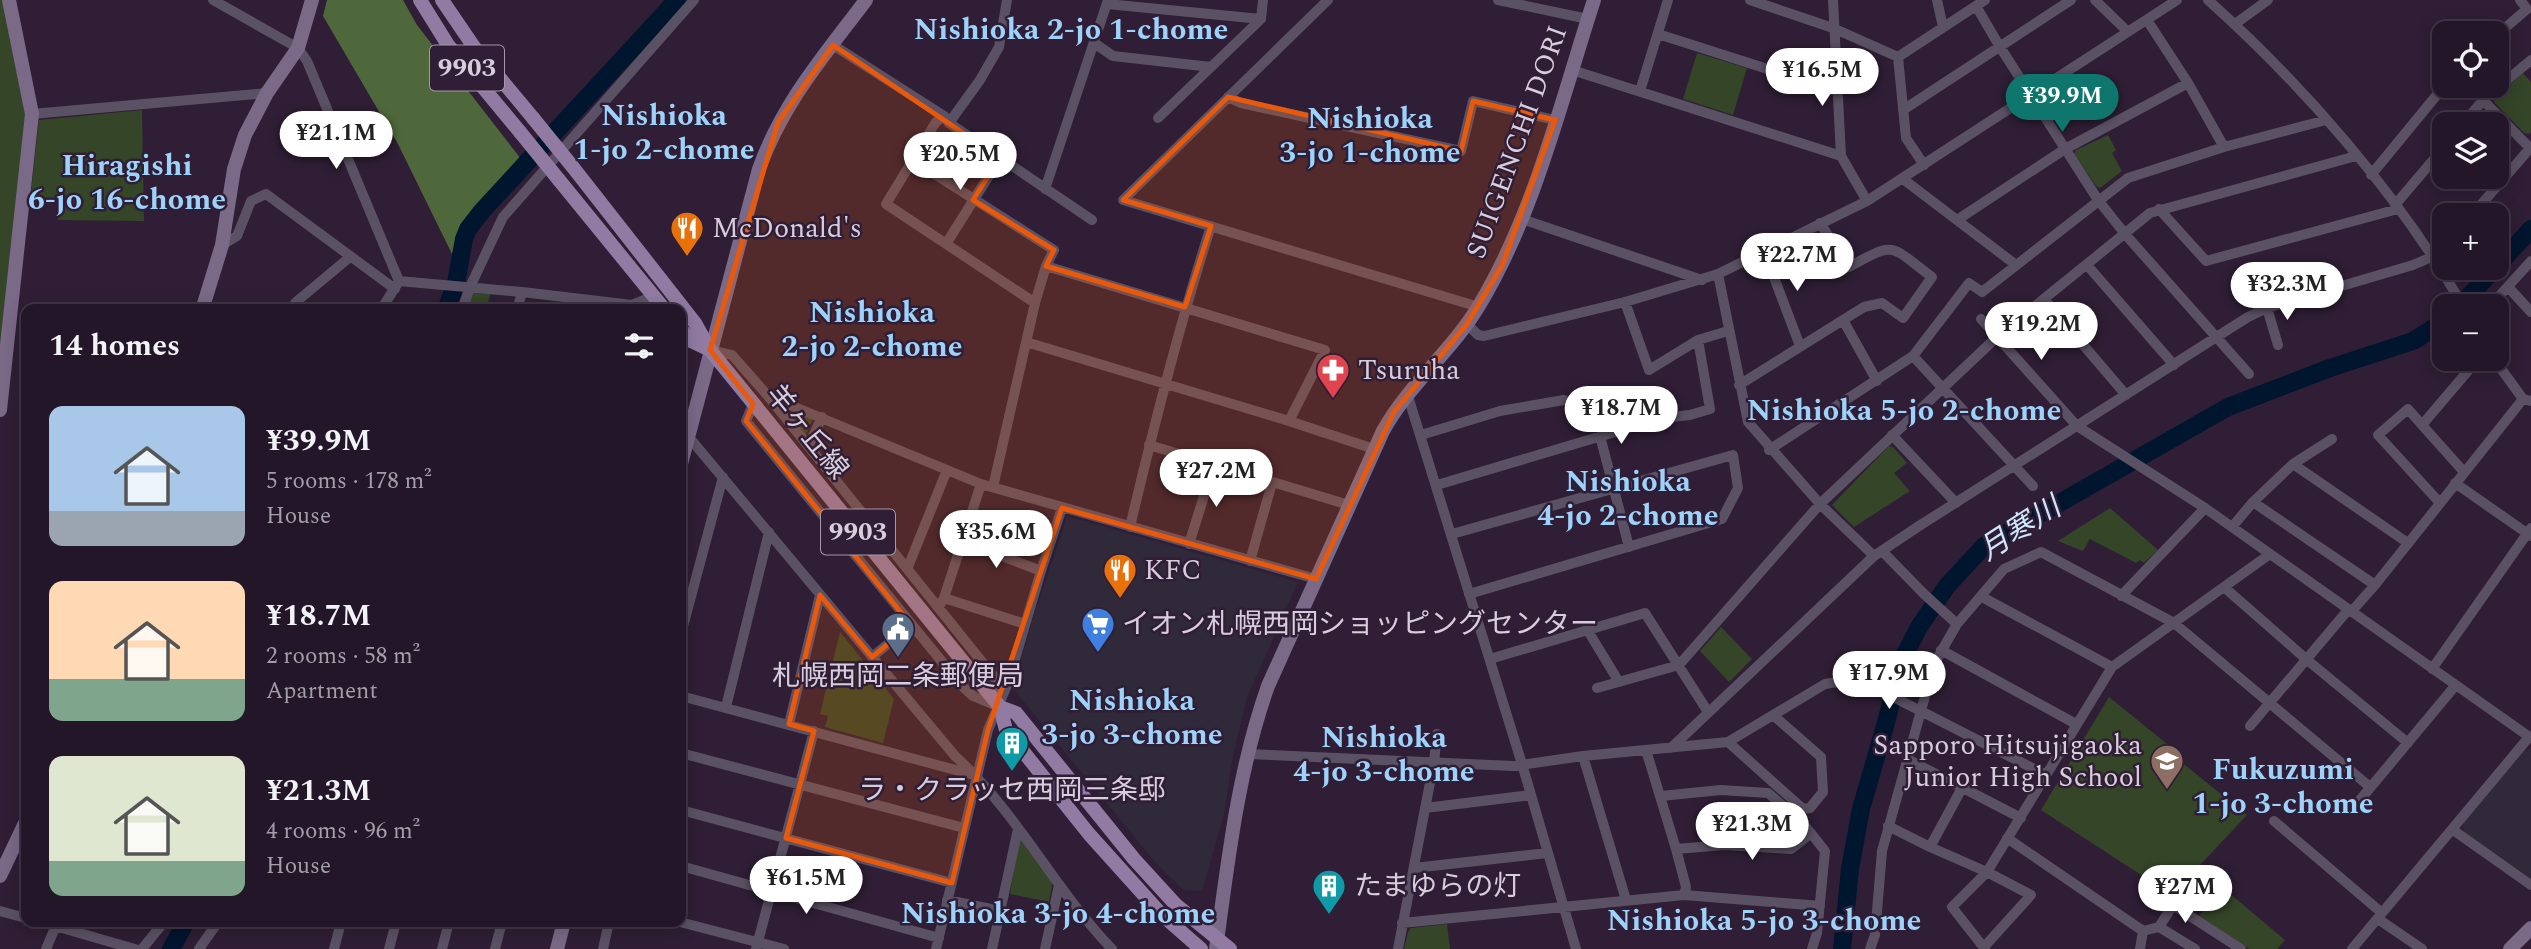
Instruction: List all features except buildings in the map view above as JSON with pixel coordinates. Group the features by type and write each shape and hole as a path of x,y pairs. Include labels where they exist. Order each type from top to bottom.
{"main road":[{"name":"9903","path":"420,0 448,44 660,304"},
{"name":"羊ヶ丘線","path":"442,0 474,47 680,304"},
{"name":"羊ヶ丘線","path":"686,312 710,349 753,404 1000,707 1006,730 1089,834 1161,914 1201,949"},
{"name":"羊ヶ丘線","path":"686,335 691,341 710,349"},
{"name":"羊ヶ丘線","path":"1000,707 1016,713 1134,859 1177,905 1217,944 1230,949"}],"street":[{"path":"0,410 32,114 9,0"},
{"path":"213,0 227,4 298,48 307,61 397,285"},
{"path":"204,304 222,245 234,169 244,135 298,48 312,0"},
{"path":"464,304 468,287 503,217 694,0"},
{"path":"686,444 759,169 769,141 792,99 866,0"},
{"path":"1007,0 999,47 980,80 946,119 936,122 886,204 1035,303"},
{"path":"1158,118 1261,19 1263,0"},
{"path":"1328,0 1123,200 1479,307"},
{"path":"1498,0 1588,19"},
{"name":"SUIGENCHI DORI","path":"1217,944 1227,869 1248,754 1268,686 1374,449 1394,412 1467,324 1502,266 1522,219 1594,0"},
{"path":"1640,91 1668,0"},
{"path":"1750,0 1833,27 1898,57"},
{"path":"1833,0 1840,156 1867,201"},
{"path":"1937,0 1943,27"},
{"path":"1903,110 2071,0"},
{"path":"2095,0 2128,32"},
{"path":"1467,324 1478,335 1484,336 1625,302 1718,274 1867,201 2177,0"},
{"path":"2208,0 2276,63 2356,156 2432,253"},
{"path":"2235,24 2269,0"},
{"path":"2509,25 2527,9 2520,0"},
{"path":"1045,189 1107,2 1261,19"},
{"path":"1898,57 1980,3 2000,47 2098,200 2249,374"},
{"path":"2147,20 2188,83 2224,146"},
{"path":"1658,34 1836,91"},
{"path":"1094,43 1113,56 1211,67"},
{"path":"833,45 1092,220"},
{"path":"1898,57 1906,138 1924,165"},
{"path":"2473,112 2483,100 2531,60"},
{"path":"1572,70 1840,156"},
{"path":"1956,220 2065,149 2188,83"},
{"path":"32,114 268,93"},
{"path":"1228,97 1241,103 1461,151 1473,101 1555,120"},
{"path":"2371,175 2434,98"},
{"path":"2482,203 2530,148 2483,100"},
{"path":"1769,450 1913,356 1969,283 1982,292 2128,178 2224,146 2326,120"},
{"path":"1597,688 1679,665 1820,505 1892,435 1998,337 2150,213 2356,156"},
{"path":"946,244 1000,158"},
{"path":"914,160 1054,250 1046,266 1035,303 993,487"},
{"path":"2159,209 2206,261 2396,207 2432,162"},
{"path":"1903,179 2016,265"},
{"path":"222,245 237,236 251,201 267,194 350,257 397,285 443,285 522,292 572,304"},
{"path":"1522,219 1702,280"},
{"path":"1740,385 1864,307 1882,303 1903,318 1932,276 1894,248 1881,249 1849,267 1820,223"},
{"path":"1130,527 1164,384 1211,226"},
{"path":"1764,251 1800,346"},
{"path":"294,304 350,257"},
{"path":"1671,748 1878,553 2248,317 2432,257"},
{"path":"2501,294 2531,261"},
{"path":"2087,265 2174,365"},
{"path":"1046,266 1325,349 1289,421"},
{"path":"1718,274 1748,422 1769,450 1820,505 1952,620"},
{"path":"385,304 397,285"},
{"path":"2508,287 2531,312"},
{"path":"519,304 522,292"},
{"path":"634,304 654,296"},
{"path":"2044,299 2126,395"},
{"path":"1625,302 1649,370 1698,340 1728,331"},
{"path":"2267,309 2278,345"},
{"path":"1981,318 2077,426 2205,508 2530,738 2352,949"},
{"path":"1843,320 1877,381"},
{"path":"1437,485 1662,418 1690,415 1710,409 1698,340"},
{"path":"1026,342 1374,449"},
{"path":"710,349 732,355 908,567 942,602 995,678 1000,707"},
{"path":"1913,356 2033,486"},
{"path":"2422,425 2468,371"},
{"path":"2250,726 2306,659 2375,584 2464,472 2527,400 2504,371"},
{"path":"1408,393 1576,949"},
{"path":"768,396 981,484 1316,579"},
{"path":"1421,435 1500,411 1564,400"},
{"path":"753,404 746,421 911,625 973,696 1000,707"},
{"path":"2440,503 2378,435 2408,409 2464,472"},
{"path":"809,445 822,417"},
{"path":"1892,435 1956,503"},
{"path":"688,436 955,756 977,776 1101,944 1112,949"},
{"path":"1600,436 1629,547"},
{"path":"2232,527 2253,502 2293,464 2332,439"},
{"path":"1149,445 1349,505"},
{"path":"1452,534 1733,455 1738,488 1722,519 1469,594"},
{"path":"1189,544 1214,464"},
{"path":"2293,464 2408,543"},
{"path":"908,567 947,470"},
{"path":"686,615 723,477"},
{"path":"1250,561 1272,483"},
{"path":"2432,669 2530,533 2455,483"},
{"path":"942,602 981,484"},
{"path":"2253,502 2375,584"},
{"path":"936,949 988,730 1000,707 1062,508"},
{"path":"2121,596 2205,508"},
{"path":"726,707 769,533"},
{"path":"961,540 1041,571"},
{"path":"1870,949 1875,935 1882,851 1907,759 1917,708 1952,620 1982,597 2004,569 2041,552 2174,623 2370,787"},
{"path":"1888,826 1987,872 2031,895 1985,948 1952,907 1987,872 2112,667 2270,554"},
{"path":"2225,587 2306,659 2408,743"},
{"path":"789,724 820,595"},
{"path":"1982,597 2112,667"},
{"path":"942,602 1025,624"},
{"path":"1490,659 1645,613 1708,712"},
{"path":"872,657 911,625"},
{"path":"1588,631 1619,682"},
{"path":"1941,650 2076,724"},
{"path":"1248,754 1493,766 1728,742 1825,684 1843,681 1866,683 2046,775"},
{"path":"2355,806 2455,686"},
{"path":"686,697 977,776"},
{"path":"1728,742 1803,809 1810,808 1824,792 1822,757 1773,715"},
{"path":"757,946 814,731"},
{"path":"1398,949 1437,734"},
{"path":"1646,750 1686,887 1684,895"},
{"path":"686,754 964,828"},
{"path":"1583,756 1626,900"},
{"path":"1907,759 2021,818"},
{"path":"1930,847 1962,788"},
{"path":"1661,796 1721,790 1768,793 1802,822 1825,851 1817,933 1812,949"},
{"path":"1425,808 1531,796"},
{"path":"686,811 952,883"},
{"path":"2274,821 2380,916 2422,949"},
{"path":"992,949 1017,829"},
{"path":"2453,830 2531,885"},
{"path":"0,876 21,832"},
{"path":"1676,849 1725,845 1791,849 1811,833"},
{"path":"2007,838 2143,930 2159,927 2195,949"},
{"path":"1414,868 1547,853"},
{"path":"686,867 939,938"},
{"path":"1045,949 1059,885"},
{"path":"1402,923 1684,895 1820,906"},
{"path":"947,900 1001,911"},
{"path":"2159,927 2173,905 2241,949"},
{"path":"0,911 21,917"},
{"path":"686,924 757,946 784,949"},
{"path":"46,949 55,927"},
{"path":"65,927 135,949"},
{"path":"142,949 160,927"},
{"path":"199,949 214,927"},
{"path":"334,949 340,927"},
{"path":"389,949 395,927"},
{"path":"442,949 448,927"},
{"path":"495,949 501,927"},
{"path":"557,949 563,927"},
{"path":"603,949 608,927"},
{"path":"2510,949 2531,928"},
{"path":"2140,949 2143,930"}],"highlighted area":[{"path":"833,45 1000,158 973,200 1054,250 1046,266 1185,307 1211,226 1123,200 1228,97 1461,151 1473,101 1555,120 1502,266 1467,324 1394,412 1316,579 1062,508 988,730 952,883 786,838 814,731 789,724 820,595 872,657 911,625 746,421 753,404 710,350 778,122"}],"shaded area":[{"path":"1067,516 1298,582 1247,698 1233,756 1224,814 1202,891 1183,890 1155,862 1019,696 1014,686"},
{"path":"2531,749 2531,878 2465,833 2462,823 2525,750"}],"green space":[{"path":"0,0 3,0 26,111 0,358"},
{"path":"327,0 403,0 417,25 521,159 467,217 452,254 398,144 323,16"},
{"path":"1697,53 1747,68 1733,115 1683,99"},
{"path":"2523,73 2531,82 2529,134 2524,133 2509,118 2509,112 2504,112 2494,102 2495,98 2509,98 2509,86"},
{"path":"142,110 144,221 58,220 57,203 30,201 39,120"},
{"path":"2108,135 2116,150 2112,153 2122,171 2100,188 2074,154 2076,150"},
{"path":"470,291 491,292 488,304 466,304"},
{"path":"779,402 814,416 805,437"},
{"path":"1889,446 1907,463 1894,473 1910,491 1854,527 1832,505"},
{"path":"2110,508 2158,550 2144,563 2140,560 2136,563 2090,539 2083,551 2058,541"},
{"path":"1721,627 1752,659 1729,682 1700,651"},
{"path":"840,632 894,699 883,743 825,727 828,716 820,714"},
{"path":"2109,697 2177,752 2175,757 2247,815 2172,895 2041,810"},
{"path":"1019,836 1053,880 1049,902 1010,894"},
{"path":"2222,887 2285,940 2277,949 2250,949 2199,916"},
{"path":"1447,924 1450,949 1404,949 1411,928"}],"waterway":[{"path":"448,304 456,283 468,229 677,0"},
{"name":"月寒川","path":"2509,253 2531,229"},
{"name":"月寒川","path":"2471,294 2484,280"},
{"name":"月寒川","path":"1842,949 1850,869 1861,809 1901,662 1919,627 1947,586 1984,546 2228,407 2330,368 2413,341 2432,329"},
{"path":"171,949 183,927"}],"place":[{"name":"McDonald's","path":"687,258"},
{"name":"Tsuruha","path":"1333,400"},
{"name":"KFC","path":"1120,600"},
{"name":"イオン札幌西岡ショッピングセンター","path":"1098,654"},
{"name":"札幌西岡二条郵便局","path":"898,659"},
{"name":"ラ・クラッセ西岡三条邸","path":"1012,773"},
{"name":"Sapporo Hitsujigaoka Junior High School","path":"2167,791"},
{"name":"たまゆらの灯","path":"1329,916"}],"district":[{"name":"Nishioka 2-jo 1-chome","path":"1071,30"},
{"name":"Nishioka 1-jo 2-chome","path":"664,133"},
{"name":"Nishioka 3-jo 1-chome","path":"1370,136"},
{"name":"Hiragishi 6-jo 16-chome","path":"127,183"},
{"name":"Nishioka 2-jo 2-chome","path":"872,330"},
{"name":"Nishioka 5-jo 2-chome","path":"1904,411"},
{"name":"Nishioka 4-jo 2-chome","path":"1628,499"},
{"name":"Nishioka 3-jo 3-chome","path":"1132,718"},
{"name":"Nishioka 4-jo 3-chome","path":"1384,755"},
{"name":"Fukuzumi 1-jo 3-chome","path":"2283,787"},
{"name":"Nishioka 3-jo 4-chome","path":"1058,914"},
{"name":"Nishioka 5-jo 3-chome","path":"1764,921"}]}
